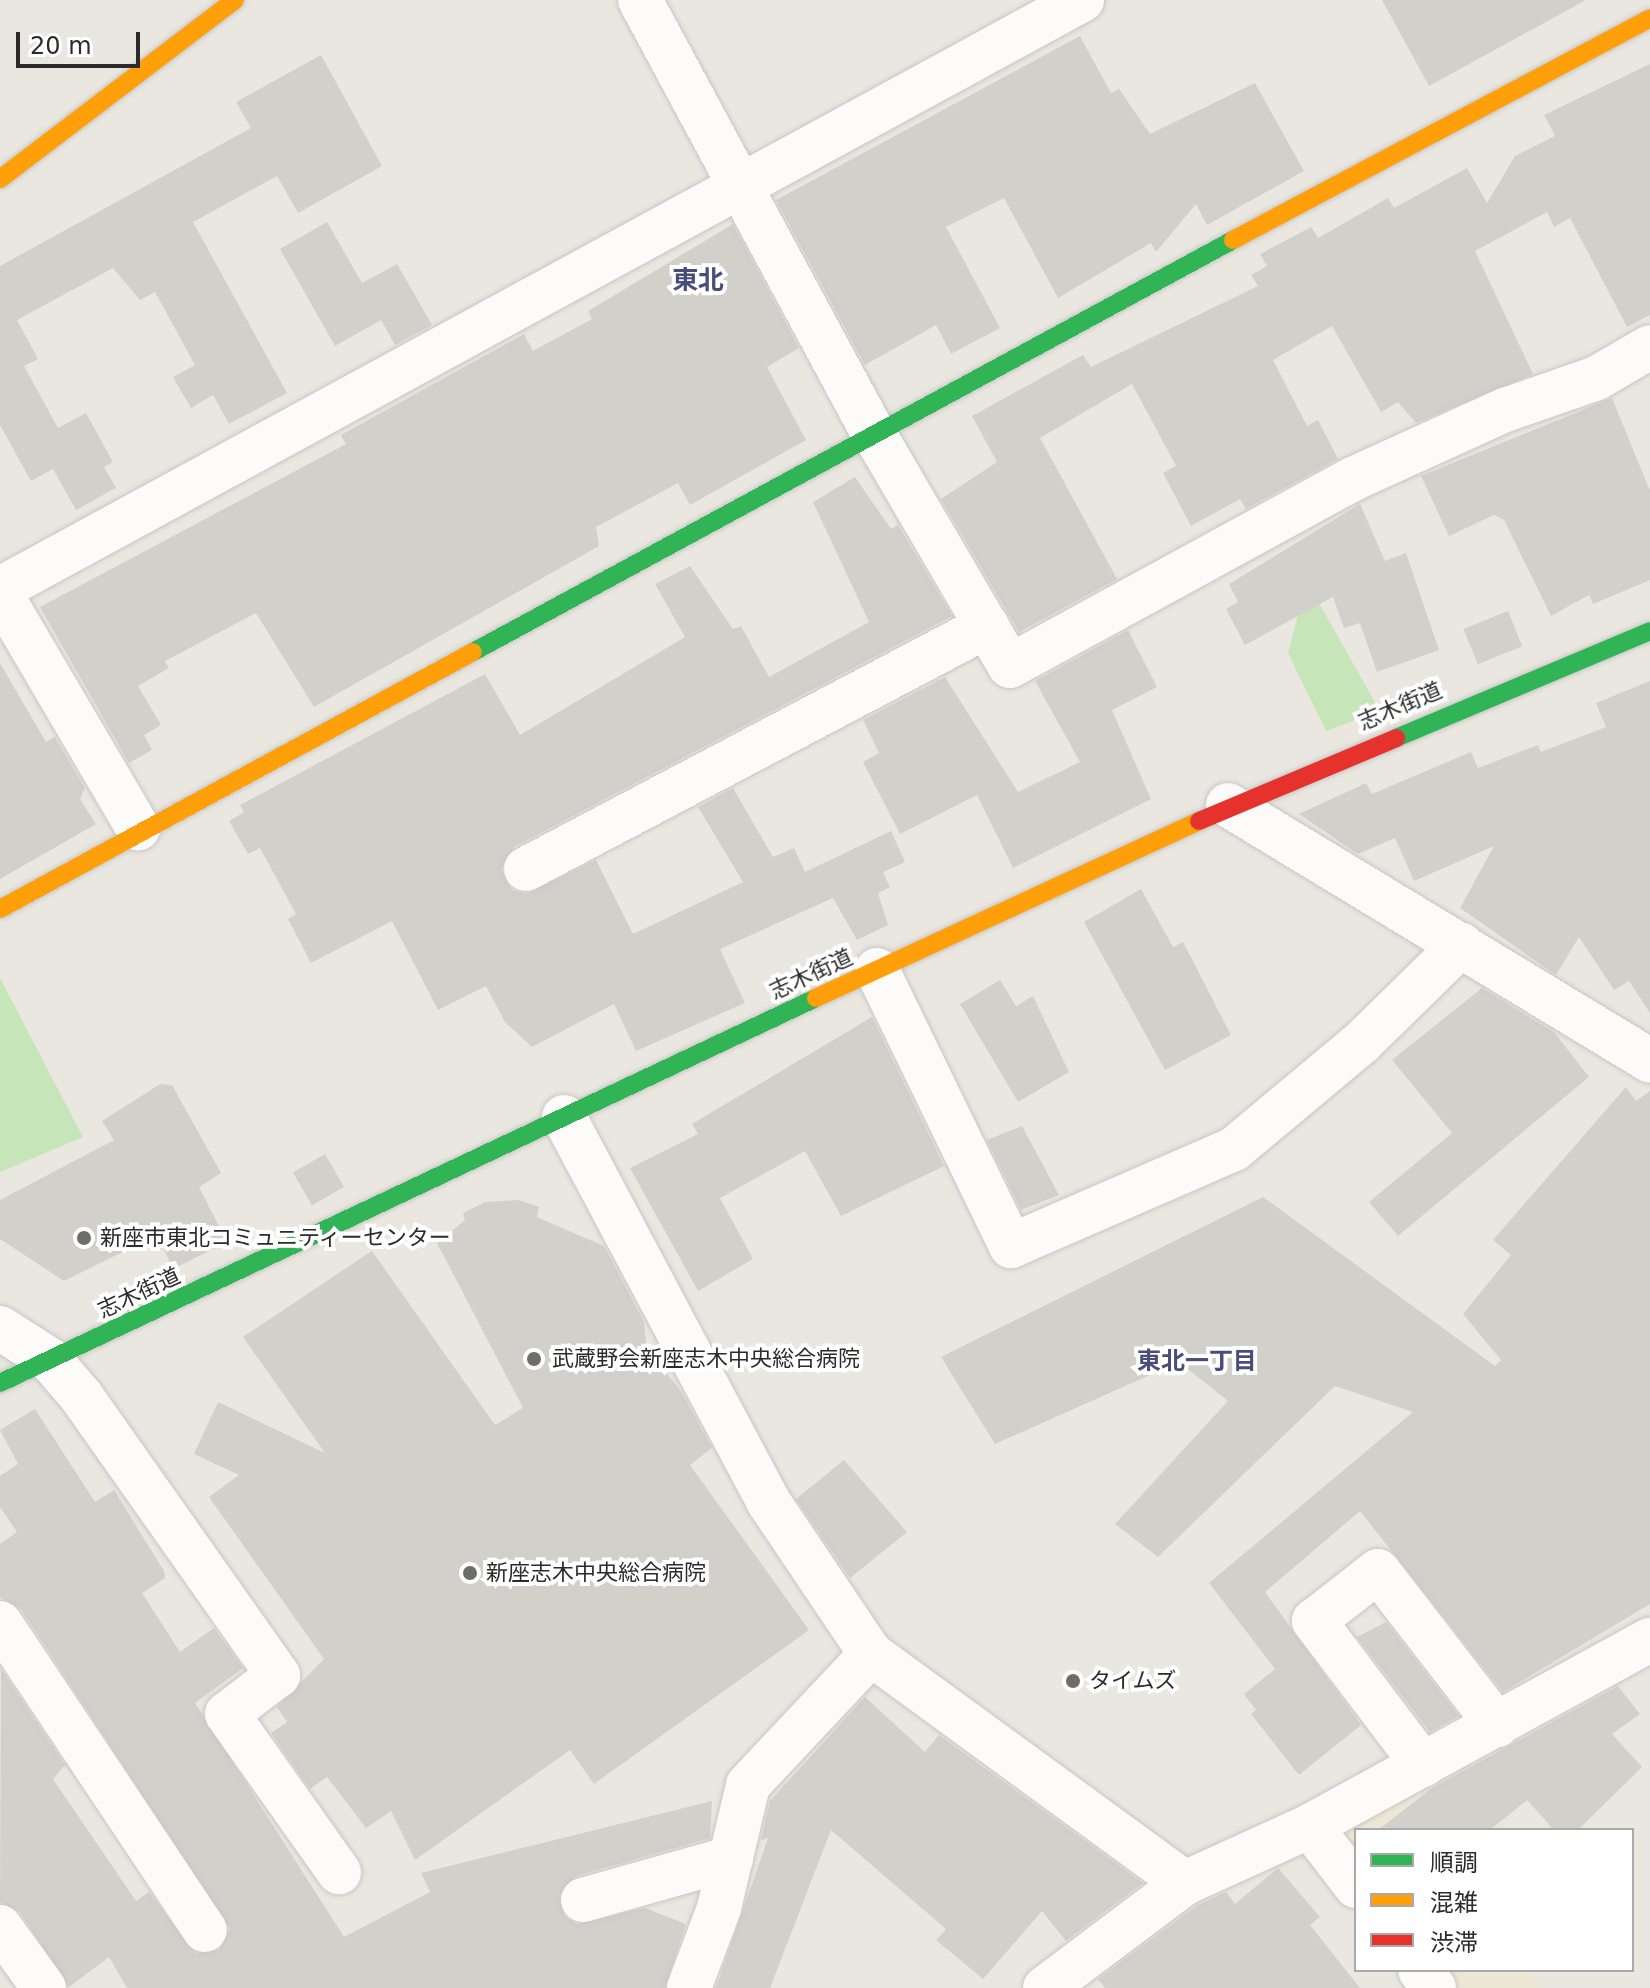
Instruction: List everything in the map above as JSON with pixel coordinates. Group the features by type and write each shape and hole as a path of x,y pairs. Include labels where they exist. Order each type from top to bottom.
{"street":[{"path":"2,171 235,0"},
{"path":"640,0 743,184 873,432 1010,666 1355,478 1505,410 1597,378 1650,347"},
{"path":"138,828 0,591 1082,0"},
{"path":"0,909 138,828 823,468 873,432 1650,18"},
{"path":"526,869 987,626"},
{"name":"志木街道","path":"0,1383 1228,805 1650,631"},
{"path":"1228,805 1650,1061"},
{"path":"877,970 1011,1246 1234,1149 1362,1042 1461,945"},
{"path":"564,1117 768,1501 871,1654 1185,1883"},
{"path":"0,1328 50,1360 278,1675 227,1714 339,1872"},
{"path":"1423,1765 1314,1621 1378,1571 1497,1725"},
{"path":"0,1623 205,1930"},
{"path":"689,1988 731,1858 748,1785 871,1654"},
{"path":"1045,1988 1185,1883 1310,1826 1497,1725 1643,1657"},
{"path":"1310,1826 1354,1883"},
{"path":"583,1900 731,1858"},
{"path":"0,1927 44,1988"},
{"path":"1422,1972 1434,1988"}],"shaded area":[{"path":"1388,1783 1422,1828 1354,1828 1354,1882 1310,1826"},
{"path":"1423,1972 1529,1972 1541,1988 1435,1988"}],"green space":[{"path":"1307,582 1380,711 1326,731 1288,653"},
{"path":"0,978 83,1137 0,1172"}],"building":[{"path":"1382,0 1586,0 1429,86"},
{"path":"1080,36 1111,93 1119,89 1150,134 1255,83 1304,171 1207,225 1196,204 1156,252 1151,243 1058,298 1004,198 946,227 1000,328 951,354 936,325 865,365 776,200"},
{"path":"321,55 382,166 298,213 277,176 193,222 287,393 229,424 213,395 191,408 173,377 195,365 155,292 140,300 113,268 17,320 38,359 24,366 58,428 86,413 113,462 104,467 116,488 76,510 53,469 31,481 0,425 0,266 251,128 236,102"},
{"path":"1650,64 1650,315 1627,327 1570,218 1554,227 1547,212 1475,251 1533,374 1416,423 1398,402 1381,412 1332,326 1273,360 1307,426 1318,420 1338,459 1246,509 1240,499 1191,526 1163,473 1176,466 1132,384 1040,438 1117,579 1019,632 941,499 997,462 972,416 1083,355 1091,367 1258,286 1251,275 1267,266 1260,254 1311,227 1318,238 1388,198 1394,208 1467,168 1487,203 1515,156 1555,136 1544,115"},
{"path":"327,222 362,283 397,264 432,325 395,345 381,320 335,346 280,249"},
{"path":"733,224 799,348 767,367 806,440 690,505 678,483 596,527 599,546 314,707 256,613 165,661 169,668 138,686 161,725 144,735 152,750 129,763 40,607 346,444 341,435 524,334 533,351 592,319 588,311"},
{"path":"1612,398 1650,491 1650,580 1593,604 1589,595 1551,616 1504,520 1494,515 1449,536 1421,476"},
{"path":"855,477 891,529 898,525 952,616 514,847 501,869 512,890 526,894 596,860 633,934 743,882 698,807 733,788 773,857 794,848 805,872 891,831 905,862 883,872 890,887 878,893 888,925 857,940 833,898 720,949 745,1003 636,1051 614,1004 532,1047 505,1022 486,986 438,1010 392,921 311,963 288,919 296,914 260,848 248,854 229,821 244,812 240,805 485,674 520,735 685,637 655,584 690,566 733,629 741,626 769,677 869,622 813,502"},
{"path":"1360,504 1385,561 1406,553 1439,650 1377,672 1360,623 1344,628 1333,597 1245,645 1226,609 1238,602 1229,584"},
{"path":"1508,611 1522,646 1478,664 1463,629"},
{"path":"1128,630 1157,687 1112,710 1151,799 1013,868 977,795 900,834 863,762 879,753 863,720 945,677 1018,792 1080,762 1035,681"},
{"path":"0,663 46,742 55,737 85,788 80,799 96,824 0,879"},
{"path":"1650,681 1650,1013 1629,981 1614,990 1579,937 1556,975 1460,908 1494,846 1414,881 1395,838 1358,854 1299,814 1366,783 1372,794 1471,752 1478,768 1538,745 1541,752 1606,727 1596,703"},
{"path":"1141,889 1173,947 1183,942 1231,1035 1165,1070 1084,922"},
{"path":"1000,980 1016,1006 1033,996 1069,1072 1018,1102 960,1004"},
{"path":"1482,988 1554,1032 1589,1077 1398,1236 1369,1202 1452,1133 1392,1060"},
{"path":"872,1017 944,1166 841,1216 805,1151 720,1198 753,1259 698,1291 630,1168 698,1134 692,1124"},
{"path":"160,1084 172,1085 221,1173 199,1187 227,1242 173,1269 157,1235 64,1281 0,1239 0,1200 114,1140 102,1121"},
{"path":"1626,1087 1636,1101 1650,1091 1650,1604 1503,1692 1360,1511 1265,1592 1361,1725 1299,1775 1251,1714 1256,1710 1244,1694 1275,1669 1209,1583 1413,1412 1335,1386 1158,1557 1115,1524 1228,1401 1179,1362 995,1444 941,1357 1263,1197 1495,1366 1501,1360 1463,1314 1511,1255 1493,1240"},
{"path":"1022,1126 1059,1195 1021,1210 987,1140"},
{"path":"325,1154 344,1187 312,1205 293,1172"},
{"name":"新座志木中央総合病院","path":"519,1200 539,1207 537,1217 604,1246 644,1322 647,1350 681,1391 712,1448 690,1465 809,1630 594,1784 570,1750 415,1860 391,1811 366,1828 327,1777 310,1789 271,1733 287,1722 277,1707 324,1659 209,1497 239,1475 194,1454 218,1402 325,1453 243,1337 372,1251 495,1425 523,1408 437,1243 465,1220 463,1213 485,1202"},
{"path":"35,1409 95,1502 114,1490 164,1571 165,1578 142,1593 180,1652 214,1628 243,1668 195,1703 344,1937 430,1892 421,1873 712,1801 710,1838 576,1876 559,1895 565,1917 578,1924 645,1908 686,1924 665,1988 127,1988 109,1957 69,1987 20,1912 0,1902 1,1669 65,1765 53,1779 136,1901 149,1892 195,1953 219,1950 230,1929 21,1609 0,1597 0,1544 17,1532 0,1507 0,1476 18,1464 0,1430"},
{"path":"844,1460 907,1532 850,1578 796,1499"},
{"path":"1386,1622 1459,1716 1430,1732 1357,1637"},
{"path":"1618,1686 1640,1714 1612,1734 1642,1767 1580,1828 1552,1828 1527,1800 1492,1828 1381,1828 1432,1788"},
{"path":"865,1697 925,1752 939,1735 1143,1883 1066,1941 1042,1911 983,1979 936,1940 946,1929 831,1830 770,1988 716,1988 768,1838 761,1840 770,1801"},
{"path":"1278,1868 1320,1917 1310,1925 1360,1988 1105,1988 1098,1979 1198,1905 1226,1892 1235,1904"}],"traffic: fast":[{"path":"473,652 1233,240"},
{"path":"1396,738 1650,631"},
{"path":"0,1383 816,998"}],"traffic: slow":[{"path":"0,179 235,0"},
{"path":"1233,240 1650,18"},
{"path":"0,909 473,652"},
{"path":"816,998 1199,821"}],"traffic: jam":[{"path":"1199,821 1396,738"}],"place":[{"name":"新座市東北コミュニティーセンター","path":"84,1238"},
{"name":"武蔵野会新座志木中央総合病院","path":"534,1359"},
{"name":"新座志木中央総合病院","path":"470,1573"},
{"name":"タイムズ","path":"1073,1681"}],"district":[{"name":"東北","path":"698,281"},
{"name":"東北一丁目","path":"1197,1362"}]}
